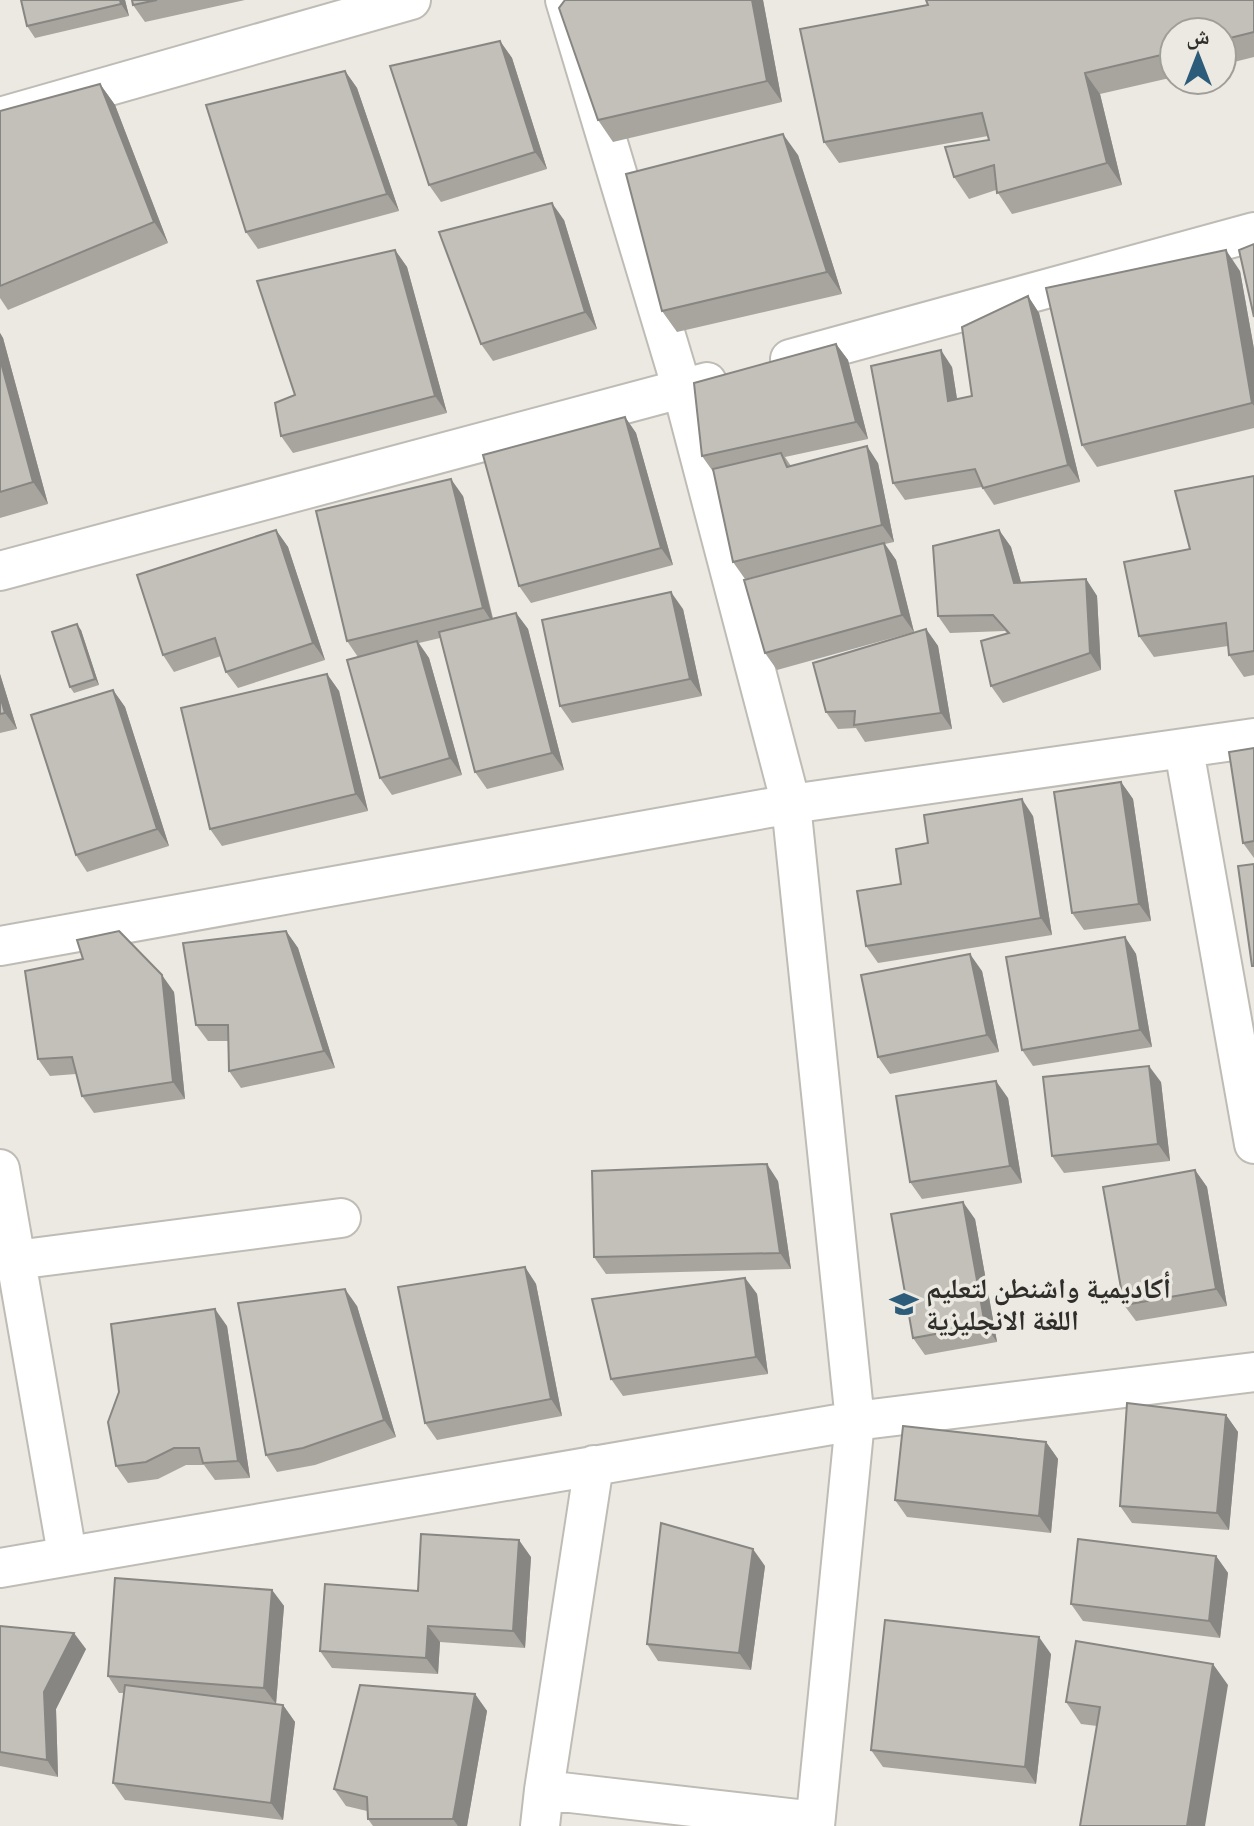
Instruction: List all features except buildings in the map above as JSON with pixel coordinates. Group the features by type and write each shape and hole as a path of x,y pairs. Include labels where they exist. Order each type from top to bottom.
{"street":[{"path":"0,117 411,0"},
{"path":"565,0 682,389 791,804 855,1421 815,1824 542,1808 594,1465"},
{"path":"0,571 1254,232"},
{"path":"0,946 791,804 1254,738"},
{"path":"1184,750 1247,1058 1254,1144"},
{"path":"0,1169 67,1554"},
{"path":"16,1260 341,1218"},
{"path":"0,1568 67,1554 855,1421 1254,1372"}],"place":[{"name":"أكاديمية واشنطن لتعليم اللغة الانجليزية","path":"904,1304"}]}
